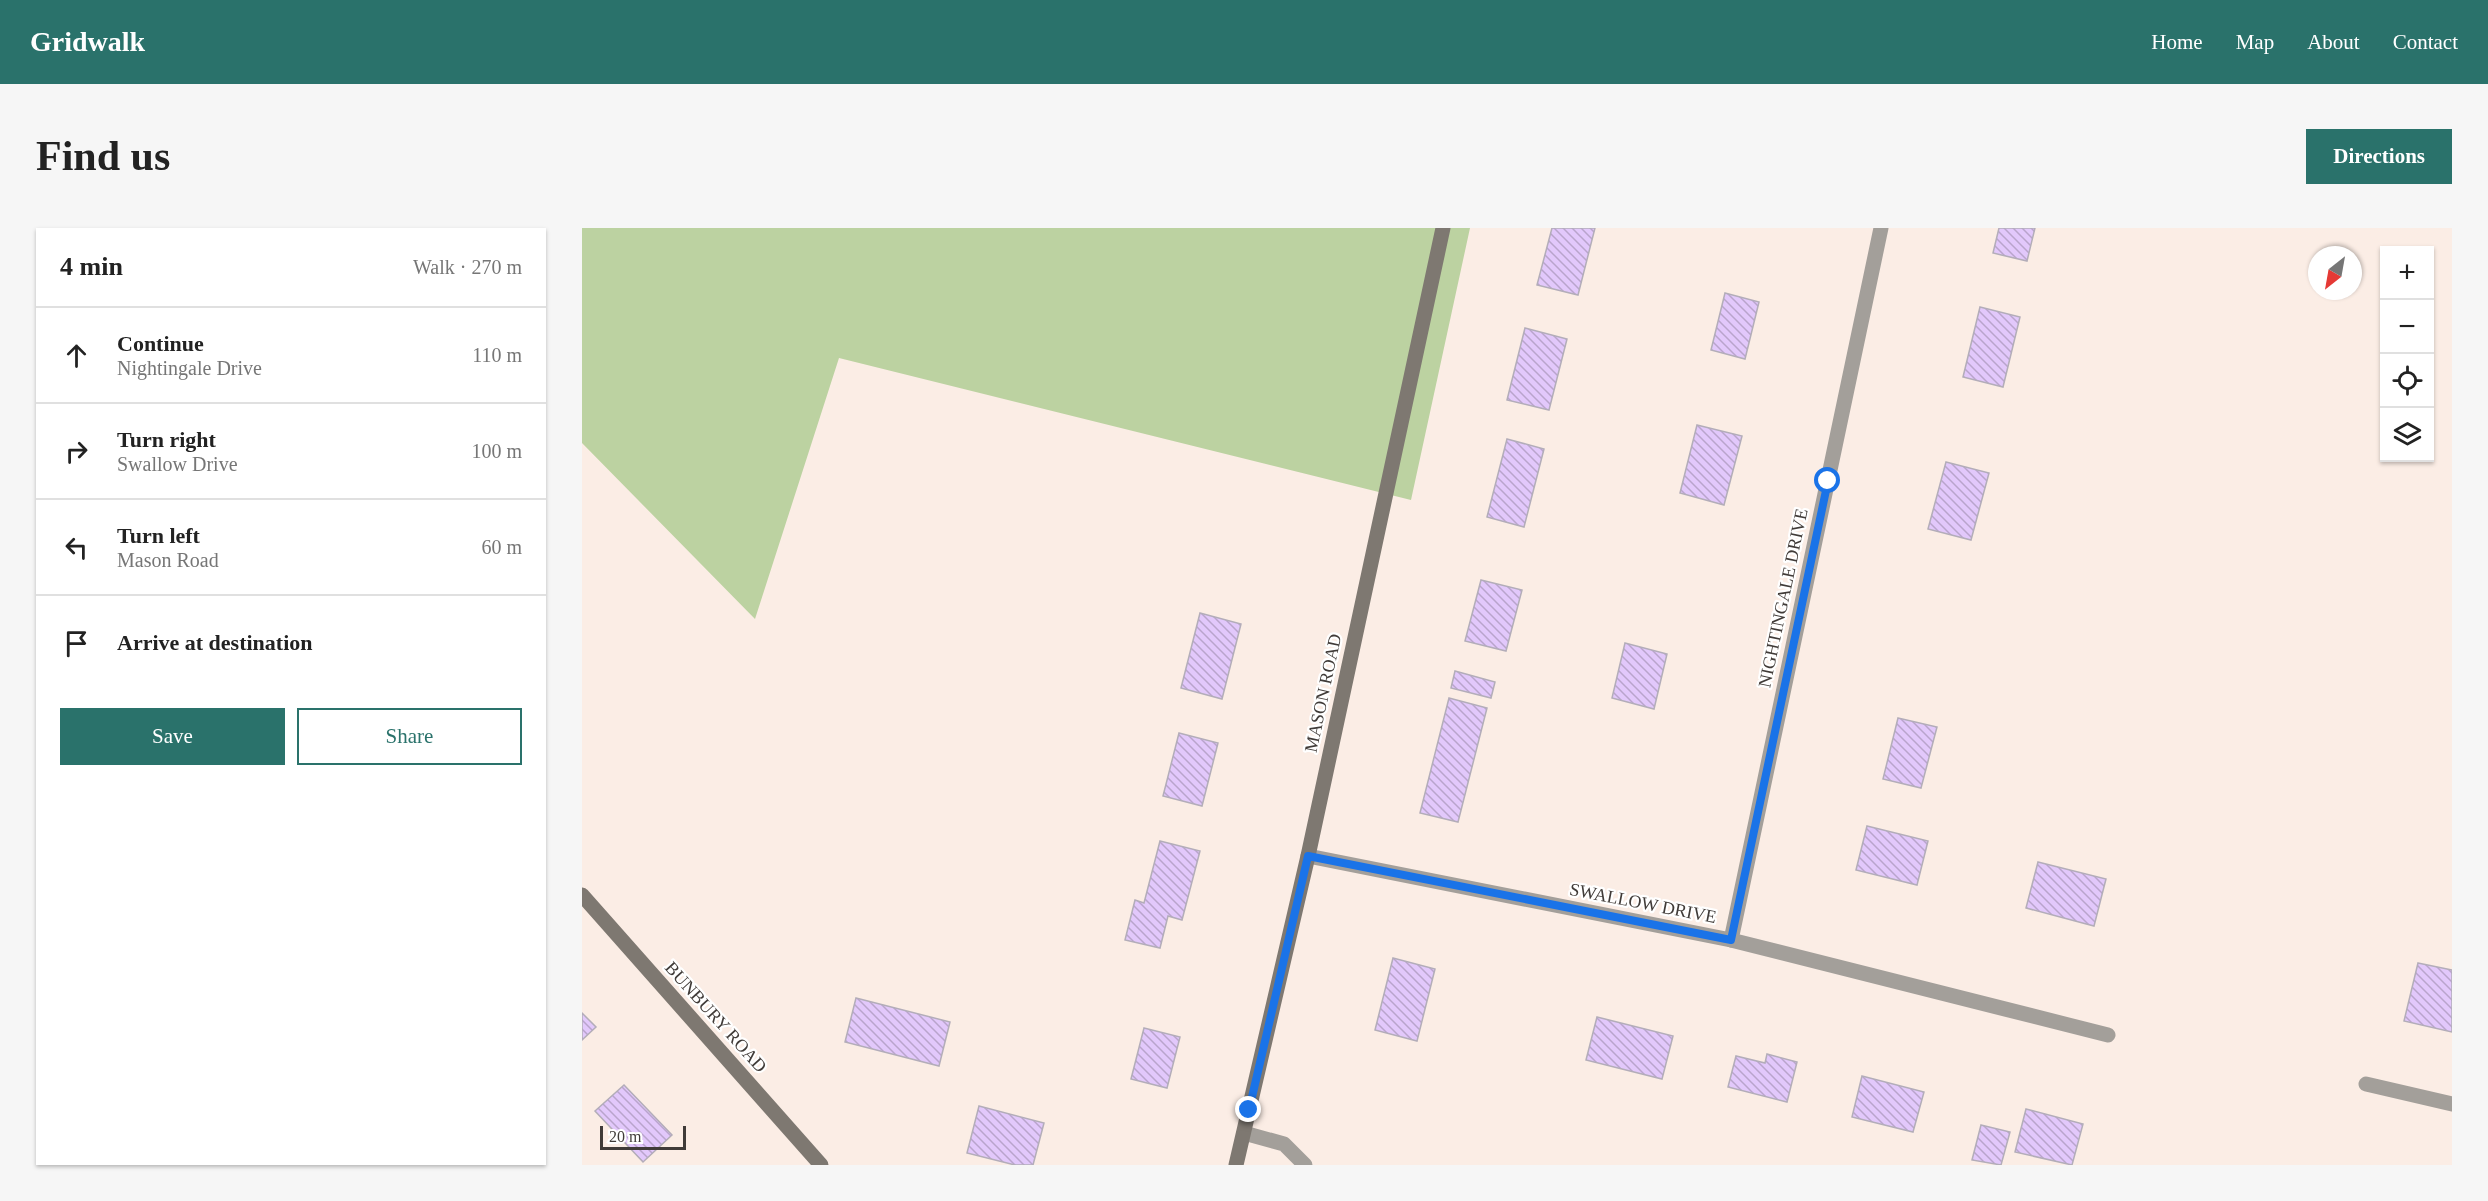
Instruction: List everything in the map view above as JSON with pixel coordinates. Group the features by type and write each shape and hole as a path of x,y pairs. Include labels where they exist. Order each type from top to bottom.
{"street":[{"name":"MASON ROAD","path":"1236,1165 1308,856 1443,228"},
{"name":"NIGHTINGALE DRIVE","path":"1731,940 1881,228"},
{"name":"SWALLOW DRIVE","path":"1308,856 1731,940 2108,1035"},
{"name":"BUNBURY ROAD","path":"582,895 821,1165"},
{"path":"2366,1084 2452,1104"},
{"path":"1244,1133 1284,1144 1305,1165"}],"green space":[{"path":"582,228 1470,228 1411,500 839,358 755,619 582,443"}],"building":[{"path":"1552,228 1595,228 1578,295 1537,285"},
{"path":"1999,228 2035,228 2027,261 1993,253"},
{"path":"1725,293 1759,302 1745,359 1711,350"},
{"path":"1980,307 2020,317 2003,387 1963,377"},
{"path":"1525,328 1567,339 1549,410 1507,400"},
{"path":"1697,425 1742,436 1724,505 1680,493"},
{"path":"1507,439 1544,449 1524,527 1487,517"},
{"path":"1946,462 1989,473 1971,540 1928,529"},
{"path":"1481,580 1522,590 1506,651 1465,641"},
{"path":"1200,613 1241,624 1222,699 1181,688"},
{"path":"1625,643 1667,654 1654,709 1612,698"},
{"path":"1455,671 1495,682 1491,698 1451,688"},
{"path":"1449,698 1487,708 1458,822 1420,813"},
{"path":"1898,718 1937,727 1921,788 1883,779"},
{"path":"1179,733 1218,743 1202,806 1163,796"},
{"path":"1867,826 1928,841 1917,885 1856,870"},
{"path":"1160,841 1200,851 1182,920 1168,916 1160,948 1125,940 1135,900 1144,903"},
{"path":"2038,862 2106,879 2094,926 2026,908"},
{"path":"1393,958 1435,969 1417,1041 1375,1030"},
{"path":"2418,963 2452,970 2452,1032 2404,1021"},
{"path":"856,998 950,1022 939,1066 845,1042"},
{"path":"582,1013 596,1027 582,1040"},
{"path":"1597,1017 1673,1036 1662,1079 1586,1060"},
{"path":"1144,1028 1180,1037 1167,1088 1131,1079"},
{"path":"1767,1054 1797,1062 1787,1102 1728,1087 1736,1056 1765,1063"},
{"path":"1862,1076 1924,1092 1913,1132 1852,1117"},
{"path":"624,1085 672,1135 643,1162 595,1111"},
{"path":"979,1106 1044,1123 1033,1165 1015,1165 967,1153"},
{"path":"2026,1109 2083,1124 2072,1165 2015,1152"},
{"path":"1981,1125 2010,1132 2001,1165 1972,1160"}],"route":[{"path":"1249,1110 1308,856 1731,940 1828,481"}]}
